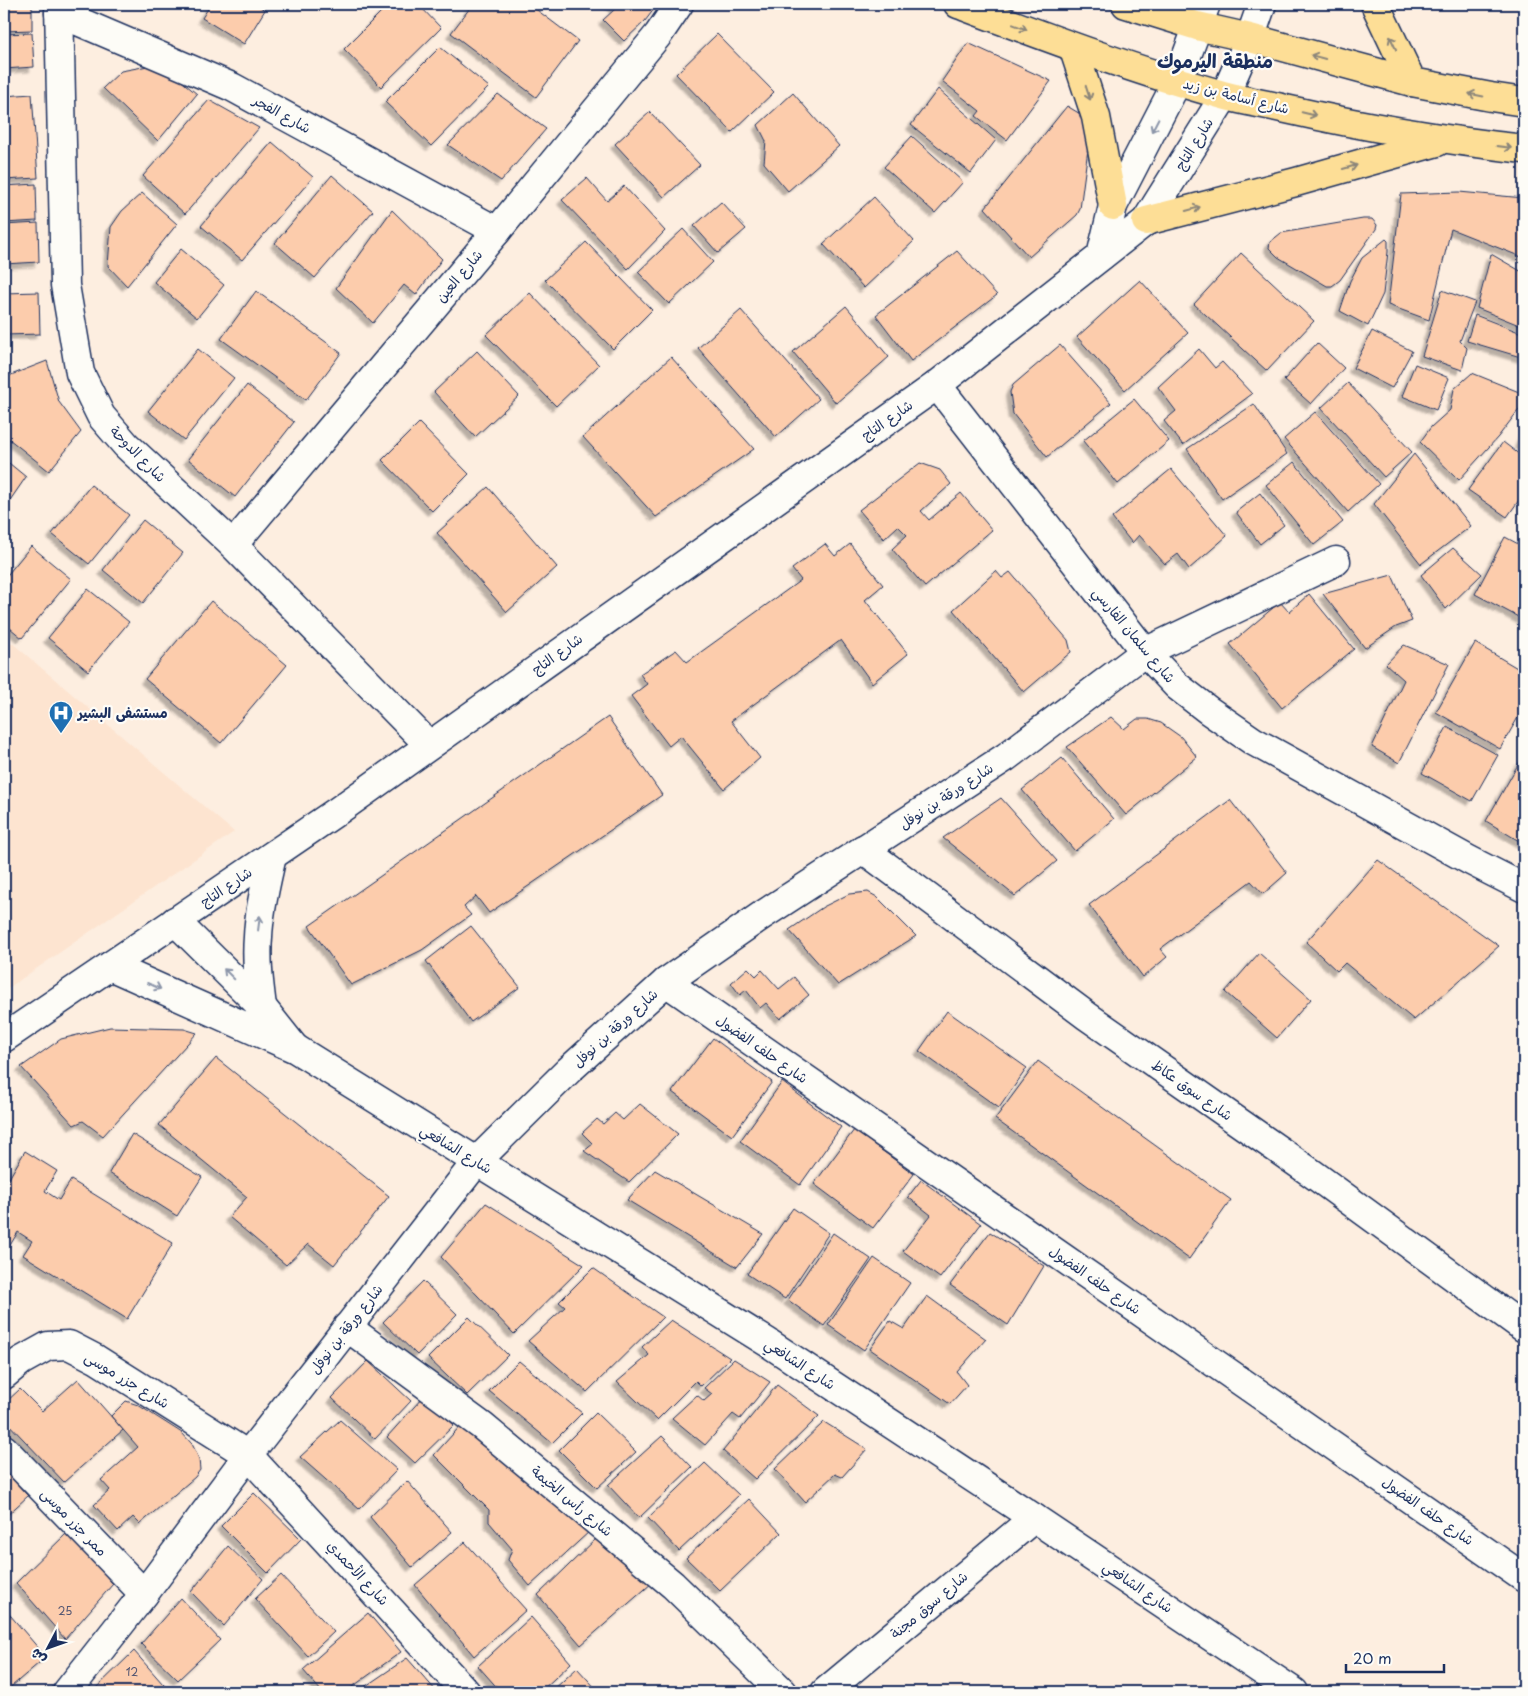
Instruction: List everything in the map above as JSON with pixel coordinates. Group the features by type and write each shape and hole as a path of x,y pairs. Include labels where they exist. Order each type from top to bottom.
{"highway":[{"name":"شارع أسامة بن زيد","path":"958,4 1073,47 1225,96 1345,123 1445,140 1524,149"},
{"path":"1126,4 1202,15 1250,38 1412,82 1491,98 1524,102"},
{"path":"1375,4 1412,82"},
{"path":"1073,47 1096,117 1113,206"},
{"path":"1146,221 1296,182 1445,140"}],"street":[{"name":"شارع العين","path":"233,545 658,35 679,4"},
{"name":"شارع التاج","path":"4,1038 272,856 937,385 1146,221 1225,96 1250,38 1262,4"},
{"name":"شارع الفجر","path":"59,9 232,87 496,231"},
{"name":"شارع الدوحة","path":"59,9 65,285 80,373 101,416 126,446 233,545 375,688 429,746"},
{"path":"1101,256 1113,206 1177,82 1202,15"},
{"name":"شارع سلمان الفارسي","path":"937,385 1145,652 1177,686 1208,710 1254,741 1469,860 1524,888"},
{"name":"شارع ورقة بن نوفل","path":"67,1692 144,1594 248,1455 477,1161 569,1070 666,982 863,848 1006,758 1145,652 1336,561"},
{"name":"شارع سوق عكاظ","path":"863,848 1087,1016 1312,1174 1524,1328"},
{"path":"262,1007 257,966 258,936 261,906 272,856"},
{"name":"شارع الشافعي","path":"175,921 262,1007 296,1049"},
{"name":"شارع الشافعي","path":"110,966 296,1049 767,1342 1294,1692"},
{"name":"شارع حلف الفضول","path":"666,982 1524,1578"},
{"name":"شارع رأس الخيمة","path":"347,1327 482,1426 673,1585 783,1692"},
{"name":"شارع جزر موسى","path":"4,1375 21,1361 48,1346 69,1345 96,1359 248,1455"},
{"name":"ممر جزر موسى","path":"4,1449 144,1594"},
{"name":"شارع الأحمدي","path":"248,1455 466,1692"},
{"name":"شارع سوق مجنة","path":"825,1692 1034,1518"}],"shaded area":[{"name":"مستشفى البشير","path":"4,636 234,832 4,991"}],"building":[{"path":"4,4 32,4 32,30 4,31"},
{"path":"211,4 255,4 265,10 244,44 202,18"},
{"path":"389,4 418,4 441,28 381,87 344,49"},
{"path":"473,4 529,4 578,41 536,97 451,33"},
{"path":"610,4 658,4 645,21 624,41 603,20 615,9"},
{"path":"32,33 34,67 4,69 4,34"},
{"path":"717,34 774,92 732,132 676,74"},
{"path":"968,43 1051,81 1007,140 976,116 980,111 942,81"},
{"path":"440,47 489,87 431,146 385,102"},
{"path":"148,66 179,79 197,94 158,141 103,88 121,71"},
{"path":"938,89 996,140 971,173 911,125"},
{"path":"793,93 839,146 788,191 764,163 766,141 758,125"},
{"path":"32,94 38,178 4,180 4,96"},
{"path":"498,94 546,129 501,181 448,145"},
{"path":"209,100 259,128 185,214 143,176"},
{"path":"1067,106 1082,115 1090,134 1080,209 1077,215 1029,257 985,208"},
{"path":"650,112 700,165 664,197 615,144"},
{"path":"912,136 963,182 935,213 884,167"},
{"path":"272,142 313,177 242,260 201,226"},
{"path":"332,175 373,211 315,278 275,243"},
{"path":"587,178 607,201 624,186 665,231 628,269 562,200"},
{"path":"36,184 37,221 4,223 4,186"},
{"path":"1459,192 1524,198 1524,258 1451,229 1429,320 1388,305 1401,194"},
{"path":"142,193 177,224 127,286 108,266 111,227 122,211"},
{"path":"874,197 914,241 864,288 823,244"},
{"path":"721,202 746,229 718,253 694,226"},
{"path":"392,210 442,259 416,295 404,285 373,323 336,288"},
{"path":"1372,219 1377,225 1376,229 1340,280 1332,286 1327,286 1278,257 1269,248 1270,242 1281,233"},
{"path":"38,223 39,262 4,264 4,225"},
{"path":"683,229 713,262 669,304 638,272"},
{"path":"1386,239 1388,241 1388,252 1383,294 1368,326 1340,311 1350,281 1362,258"},
{"path":"586,242 652,310 613,349 545,280"},
{"path":"181,249 224,285 197,318 154,282"},
{"path":"957,251 997,295 911,361 876,315"},
{"path":"1241,253 1314,321 1267,371 1194,304"},
{"path":"1491,254 1524,273 1524,327 1477,308"},
{"path":"1140,280 1188,333 1125,390 1077,337"},
{"path":"1442,290 1475,302 1460,341 1467,348 1462,370 1422,356"},
{"path":"256,291 341,353 306,400 221,339"},
{"path":"39,292 40,334 4,335 4,293"},
{"path":"530,293 599,365 556,406 486,335"},
{"path":"846,306 889,357 836,403 793,352"},
{"path":"741,310 819,399 776,437 698,348"},
{"path":"1475,315 1524,334 1524,358 1467,341"},
{"path":"1372,331 1412,351 1392,388 1353,368"},
{"path":"1317,343 1344,368 1311,404 1284,380"},
{"path":"1060,345 1111,403 1047,457 1013,414 1010,392 1013,385"},
{"path":"198,349 234,378 184,440 148,411"},
{"path":"1199,349 1215,368 1222,362 1252,394 1183,445 1164,421 1176,411 1158,387"},
{"path":"477,351 519,396 475,437 434,392"},
{"path":"671,357 754,449 656,517 583,437"},
{"path":"47,361 59,402 81,432 49,471 4,435 4,382 11,375"},
{"path":"1415,364 1449,378 1436,410 1402,396"},
{"path":"1472,373 1524,394 1524,403 1498,437 1459,480 1420,442 1431,427 1450,410 1454,389"},
{"path":"1348,383 1412,452 1384,477 1321,408"},
{"path":"247,385 294,422 235,497 188,459"},
{"path":"1134,399 1169,441 1118,484 1083,441"},
{"path":"1254,404 1287,454 1222,499 1187,449"},
{"path":"1315,412 1379,484 1348,512 1284,439"},
{"path":"419,423 469,474 432,511 382,460"},
{"path":"1524,432 1524,447 1519,444"},
{"path":"1503,442 1524,458 1524,493 1507,517 1468,490"},
{"path":"1414,454 1471,526 1421,564 1374,504"},
{"path":"4,459 26,477 4,509"},
{"path":"1294,462 1343,522 1314,545 1266,485"},
{"path":"920,463 940,470 951,484 921,511 929,520 961,493 992,530 925,587 892,549 907,535 898,526 884,539 859,510"},
{"path":"1171,469 1227,536 1189,569 1178,554 1165,564 1139,535 1132,543 1112,518"},
{"path":"91,485 129,515 89,564 52,534"},
{"path":"488,487 557,567 507,612 437,533"},
{"path":"1260,493 1284,525 1260,544 1236,512"},
{"path":"143,520 183,553 143,603 103,570"},
{"path":"1505,537 1524,547 1524,620 1475,594"},
{"path":"825,544 835,556 850,544 883,585 865,600 908,654 872,683 841,640 731,721 760,758 724,789 681,736 669,746 631,696 647,684 640,674 676,650 687,662 801,580 792,569"},
{"path":"31,546 71,579 22,638 4,623 4,579"},
{"path":"1453,548 1482,574 1446,609 1421,575"},
{"path":"996,571 1002,578 1010,572 1068,640 1071,652 1024,692 953,610"},
{"path":"1392,575 1412,621 1396,627 1365,648 1323,594"},
{"path":"88,589 129,622 88,671 48,638"},
{"path":"1309,594 1354,649 1282,708 1230,644 1280,602 1289,612"},
{"path":"211,601 287,665 221,743 145,679"},
{"path":"1475,643 1524,672 1524,707 1500,749 1436,712"},
{"path":"1404,645 1449,664 1399,763 1372,747 1404,680 1386,664"},
{"path":"608,717 662,795 489,913 476,896 464,907 471,915 422,950 351,985 309,926"},
{"path":"1111,717 1124,729 1137,719 1148,719 1161,723 1181,737 1197,757 1126,815 1067,747"},
{"path":"1447,727 1498,755 1472,801 1422,773"},
{"path":"1062,758 1114,819 1075,851 1022,790"},
{"path":"1520,761 1524,764 1524,844 1486,821"},
{"path":"1001,798 1057,861 1015,896 943,838"},
{"path":"1230,800 1287,873 1263,894 1251,881 1160,949 1167,957 1143,977 1089,905"},
{"path":"1378,860 1499,946 1414,1020 1345,963 1337,971 1306,942"},
{"path":"868,892 877,897 916,936 838,985 789,930 823,907 849,894"},
{"path":"471,926 520,987 471,1022 426,961"},
{"path":"1259,953 1311,999 1277,1038 1225,992"},
{"path":"748,968 756,976 762,970 779,989 794,977 809,995 780,1019 766,1003 760,1008 746,990 740,995 731,983"},
{"path":"947,1011 1027,1068 999,1108 919,1051"},
{"path":"110,1027 184,1029 197,1033 103,1136 83,1121 74,1125 21,1067 61,1039"},
{"path":"713,1038 772,1082 732,1136 672,1092"},
{"path":"216,1058 389,1196 334,1265 308,1244 286,1265 229,1217 247,1197 159,1125"},
{"path":"1038,1061 1231,1200 1189,1259 995,1119"},
{"path":"782,1082 841,1127 800,1185 740,1141"},
{"path":"640,1104 678,1134 629,1182 584,1151 593,1144 582,1133 597,1119 603,1124 615,1113 623,1120"},
{"path":"854,1130 914,1174 873,1228 814,1184"},
{"path":"132,1134 202,1177 177,1216 109,1173"},
{"path":"25,1151 57,1171 45,1191 59,1200 71,1180 173,1243 127,1319 23,1255 32,1241 18,1232 6,1252 4,1250 4,1187"},
{"path":"655,1170 763,1234 737,1267 627,1200"},
{"path":"921,1180 981,1224 940,1278 903,1251 931,1215 908,1197"},
{"path":"486,1203 584,1265 514,1334 441,1257"},
{"path":"793,1208 829,1233 785,1299 747,1274"},
{"path":"990,1232 1044,1266 1008,1325 950,1285"},
{"path":"833,1233 871,1259 824,1326 788,1300"},
{"path":"874,1258 910,1283 864,1350 828,1325"},
{"path":"593,1268 663,1317 587,1392 528,1341 565,1307 559,1302"},
{"path":"423,1281 457,1314 417,1355 383,1322"},
{"path":"927,1296 986,1339 957,1372 967,1385 950,1404 870,1349 890,1321 904,1329"},
{"path":"4,1307 10,1315 4,1320"},
{"path":"469,1317 508,1355 467,1395 428,1358"},
{"path":"671,1320 730,1358 701,1386 696,1381 657,1420 617,1382 649,1355 642,1347"},
{"path":"734,1359 770,1382 740,1419 733,1414 705,1445 672,1418 697,1395 704,1401 712,1394 704,1388"},
{"path":"368,1361 411,1401 375,1439 332,1398"},
{"path":"519,1361 582,1413 552,1443 489,1391"},
{"path":"78,1379 123,1430 64,1482 4,1419 4,1404 20,1389 42,1411"},
{"path":"777,1385 819,1416 755,1479 723,1451"},
{"path":"423,1397 454,1425 415,1463 387,1437"},
{"path":"126,1401 138,1405 182,1433 195,1450 199,1459 200,1470 195,1477 140,1524 133,1517 118,1531 94,1505 110,1490 101,1480 138,1447 111,1416"},
{"path":"596,1413 636,1452 597,1488 559,1450"},
{"path":"340,1420 397,1470 359,1509 300,1457"},
{"path":"824,1422 867,1449 842,1477 835,1474 805,1502 775,1469"},
{"path":"463,1423 590,1531 530,1586 508,1560 512,1549 489,1522 489,1510 434,1455"},
{"path":"662,1436 692,1467 639,1518 608,1485"},
{"path":"705,1463 739,1495 679,1551 648,1518"},
{"path":"4,1470 28,1496 4,1518"},
{"path":"407,1481 452,1532 412,1567 370,1517"},
{"path":"254,1493 301,1539 268,1573 221,1526"},
{"path":"749,1499 781,1533 720,1591 686,1558"},
{"path":"68,1532 113,1584 65,1639 16,1583"},
{"path":"599,1536 652,1583 581,1645 538,1595"},
{"path":"465,1542 526,1610 474,1656 415,1585"},
{"path":"228,1546 263,1579 224,1626 191,1592"},
{"path":"281,1575 334,1632 308,1656 255,1599"},
{"path":"181,1598 220,1640 178,1680 141,1644"},
{"path":"4,1608 46,1657 5,1692 4,1692"},
{"path":"368,1613 401,1652 345,1692 322,1692 303,1670"},
{"path":"531,1617 571,1663 540,1692 501,1692 478,1666"},
{"path":"134,1651 170,1692 92,1692"},
{"path":"407,1658 437,1692 357,1692"},
{"path":"577,1668 599,1692 551,1692"}],"place":[{"name":"مستشفى البشير","path":"61,734"}],"district":[{"name":"منطقة اليرموك","path":"1215,61"}]}
